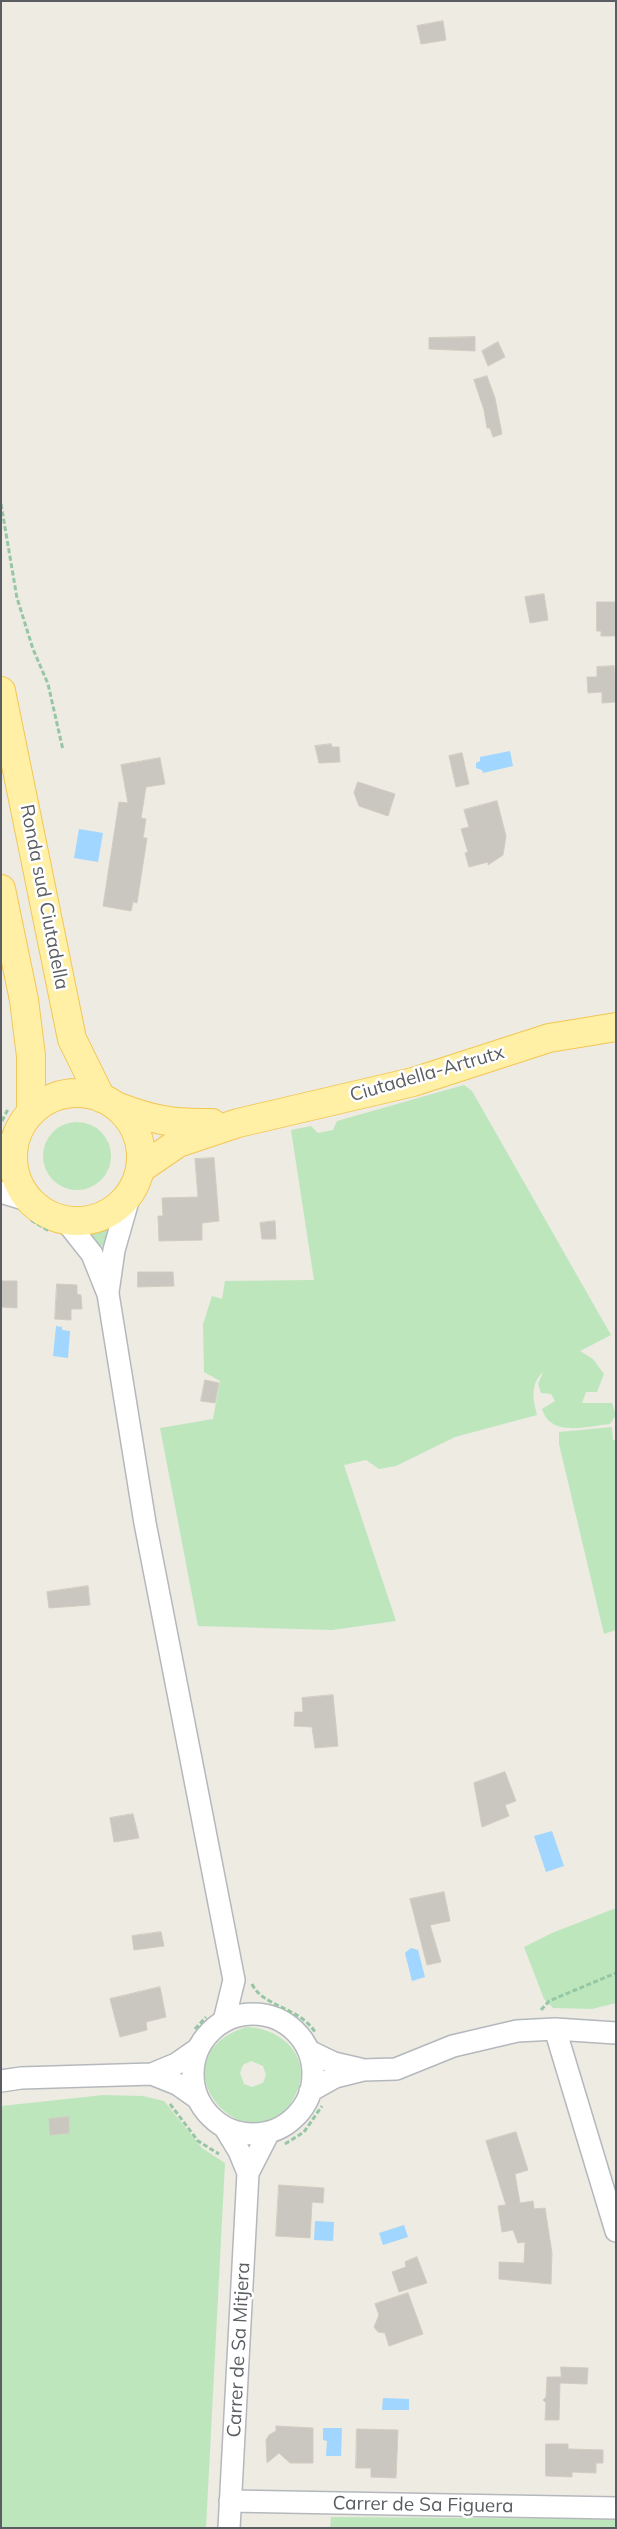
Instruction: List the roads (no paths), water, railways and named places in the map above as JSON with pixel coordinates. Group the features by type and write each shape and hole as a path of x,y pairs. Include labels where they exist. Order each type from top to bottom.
{"main road":[{"name":"Ronda sud Ciutadella","path":"1,691 72,1039 109,1102"},
{"path":"1,890 24,1000 31,1056 31,1112"},
{"name":"Ciutadella-Artrutx","path":"135,1181 178,1143 238,1123 413,1082 549,1038 616,1027"},
{"path":"83,1093 109,1102 128,1118 137,1134 141,1152 135,1181 117,1207 101,1217 83,1221 65,1220 46,1213 30,1201 18,1184 13,1165 14,1146 9,1142 31,1112 46,1100 64,1094 83,1093"},
{"name":"Ciutadella-Artrutx","path":"109,1102 140,1115 174,1124 238,1123"}],"street":[{"path":"108,1294 114,1250 135,1181"},
{"path":"1,1192 30,1201"},
{"path":"65,1220 92,1254 108,1294 145,1523 242,1979 247,1999 262,2014"},
{"path":"224,2021 242,1979"},
{"path":"197,2098 192,2074 194,2057 212,2029 224,2021 241,2015 262,2014 282,2021 334,2062 363,2070"},
{"path":"310,2091 335,2077 363,2070 396,2069 453,2046 517,2031 555,2029 616,2033"},
{"path":"555,2029 616,2231"},
{"path":"152,2074 177,2084 197,2098 209,2116 225,2128 251,2135 269,2132 290,2122 300,2112 310,2091 314,2045"},
{"path":"1,2081 21,2078 152,2074 176,2064 199,2048"},
{"name":"Carrer de Sa Mitjera","path":"225,2128 239,2150 248,2173"},
{"name":"Carrer de Sa Mitjera","path":"229,2528 248,2173 269,2132"},
{"name":"Carrer de Sa Figuera","path":"230,2501 616,2508"}],"water":[{"path":"510,751 513,766 483,773 482,770 476,768 476,763 480,761 480,757"},
{"path":"79,829 103,833 98,862 74,858"},
{"path":"56,1326 62,1327 62,1330 70,1331 68,1358 53,1356"},
{"path":"552,1831 564,1866 546,1872 534,1836"},
{"path":"411,1948 418,1950 425,1977 412,1981 405,1953"},
{"path":"315,2221 334,2222 333,2241 314,2240"},
{"path":"404,2225 408,2237 383,2245 379,2233"},
{"path":"383,2398 409,2399 409,2410 382,2410"},
{"path":"323,2428 342,2428 341,2456 326,2456 327,2441 323,2440"}]}
